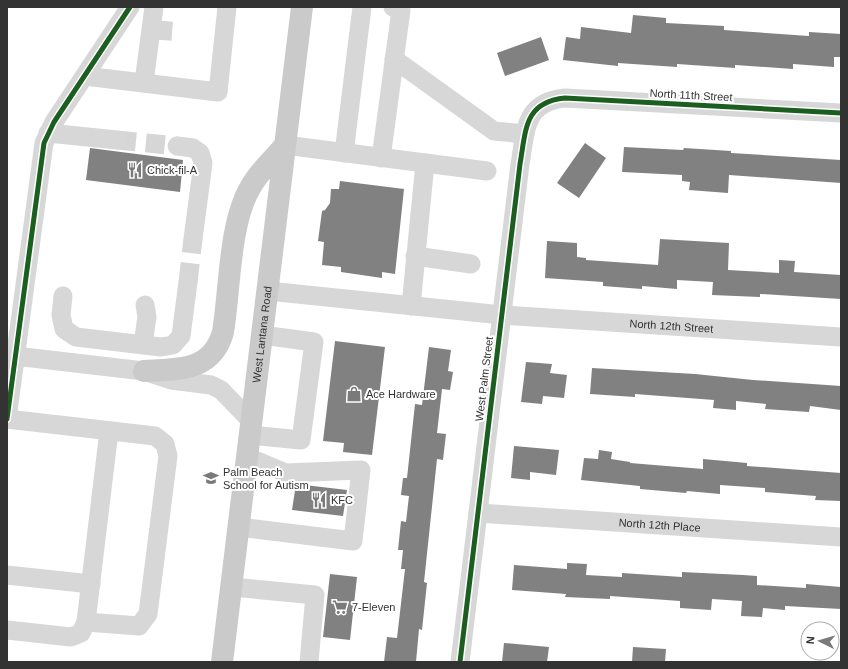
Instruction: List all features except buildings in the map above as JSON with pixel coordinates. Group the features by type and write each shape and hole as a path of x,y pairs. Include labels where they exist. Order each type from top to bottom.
{"main road":[{"name":"West Lantana Road","path":"222,662 302,7"},
{"path":"144,371 191,366 210,357 218,347 223,332 235,230 240,210 250,186 285,145"}],"street":[{"path":"86,622 139,626 148,614 168,456 165,444 155,436 7,419 40,162 48,132 130,7"},
{"path":"85,76 144,76 218,92 227,7"},
{"path":"344,153 362,7"},
{"path":"381,158 401,10 394,7"},
{"path":"144,76 162,9"},
{"path":"144,76 160,59 162,40"},
{"path":"394,59 494,131 525,134"},
{"name":"North 11th Street","path":"542,104 553,99 565,98 841,113"},
{"name":"West Palm Street","path":"460,662 526,124 532,113 542,104"},
{"path":"48,132 117,140"},
{"path":"285,145 487,171"},
{"path":"177,146 193,148 200,153 203,163 193,239"},
{"path":"411,306 425,163"},
{"path":"415,256 471,264"},
{"path":"63,296 61,315 64,328 76,337 161,346 173,345 181,336 188,282"},
{"name":"North 12th Street","path":"268,291 502,315 841,337"},
{"path":"143,344 147,317 145,305"},
{"path":"15,356 144,371 171,380 205,384 217,388 251,429 301,440 314,342 262,335"},
{"path":"7,630 71,637 81,632 86,622 109,431"},
{"path":"239,527 353,541 361,470 286,473 247,456"},
{"name":"North 12th Place","path":"478,513 841,537"},
{"path":"7,575 91,584"},
{"path":"232,586 315,595 309,662"}],"tunnel":[{"path":"162,40 164,14"},
{"path":"117,140 177,146"},
{"path":"188,282 193,239"}],"cycle path":[{"path":"7,419 44,143 54,122 130,7"},
{"path":"460,662 520,164 526,129 534,112 542,105 565,98 841,113"}],"place":[{"name":"Chick-fil-A","path":"135,170"},
{"name":"Ace Hardware","path":"354,394"},
{"name":"Palm Beach School for Autism","path":"211,478"},
{"name":"KFC","path":"319,500"},
{"name":"7-Eleven","path":"340,607"}]}
